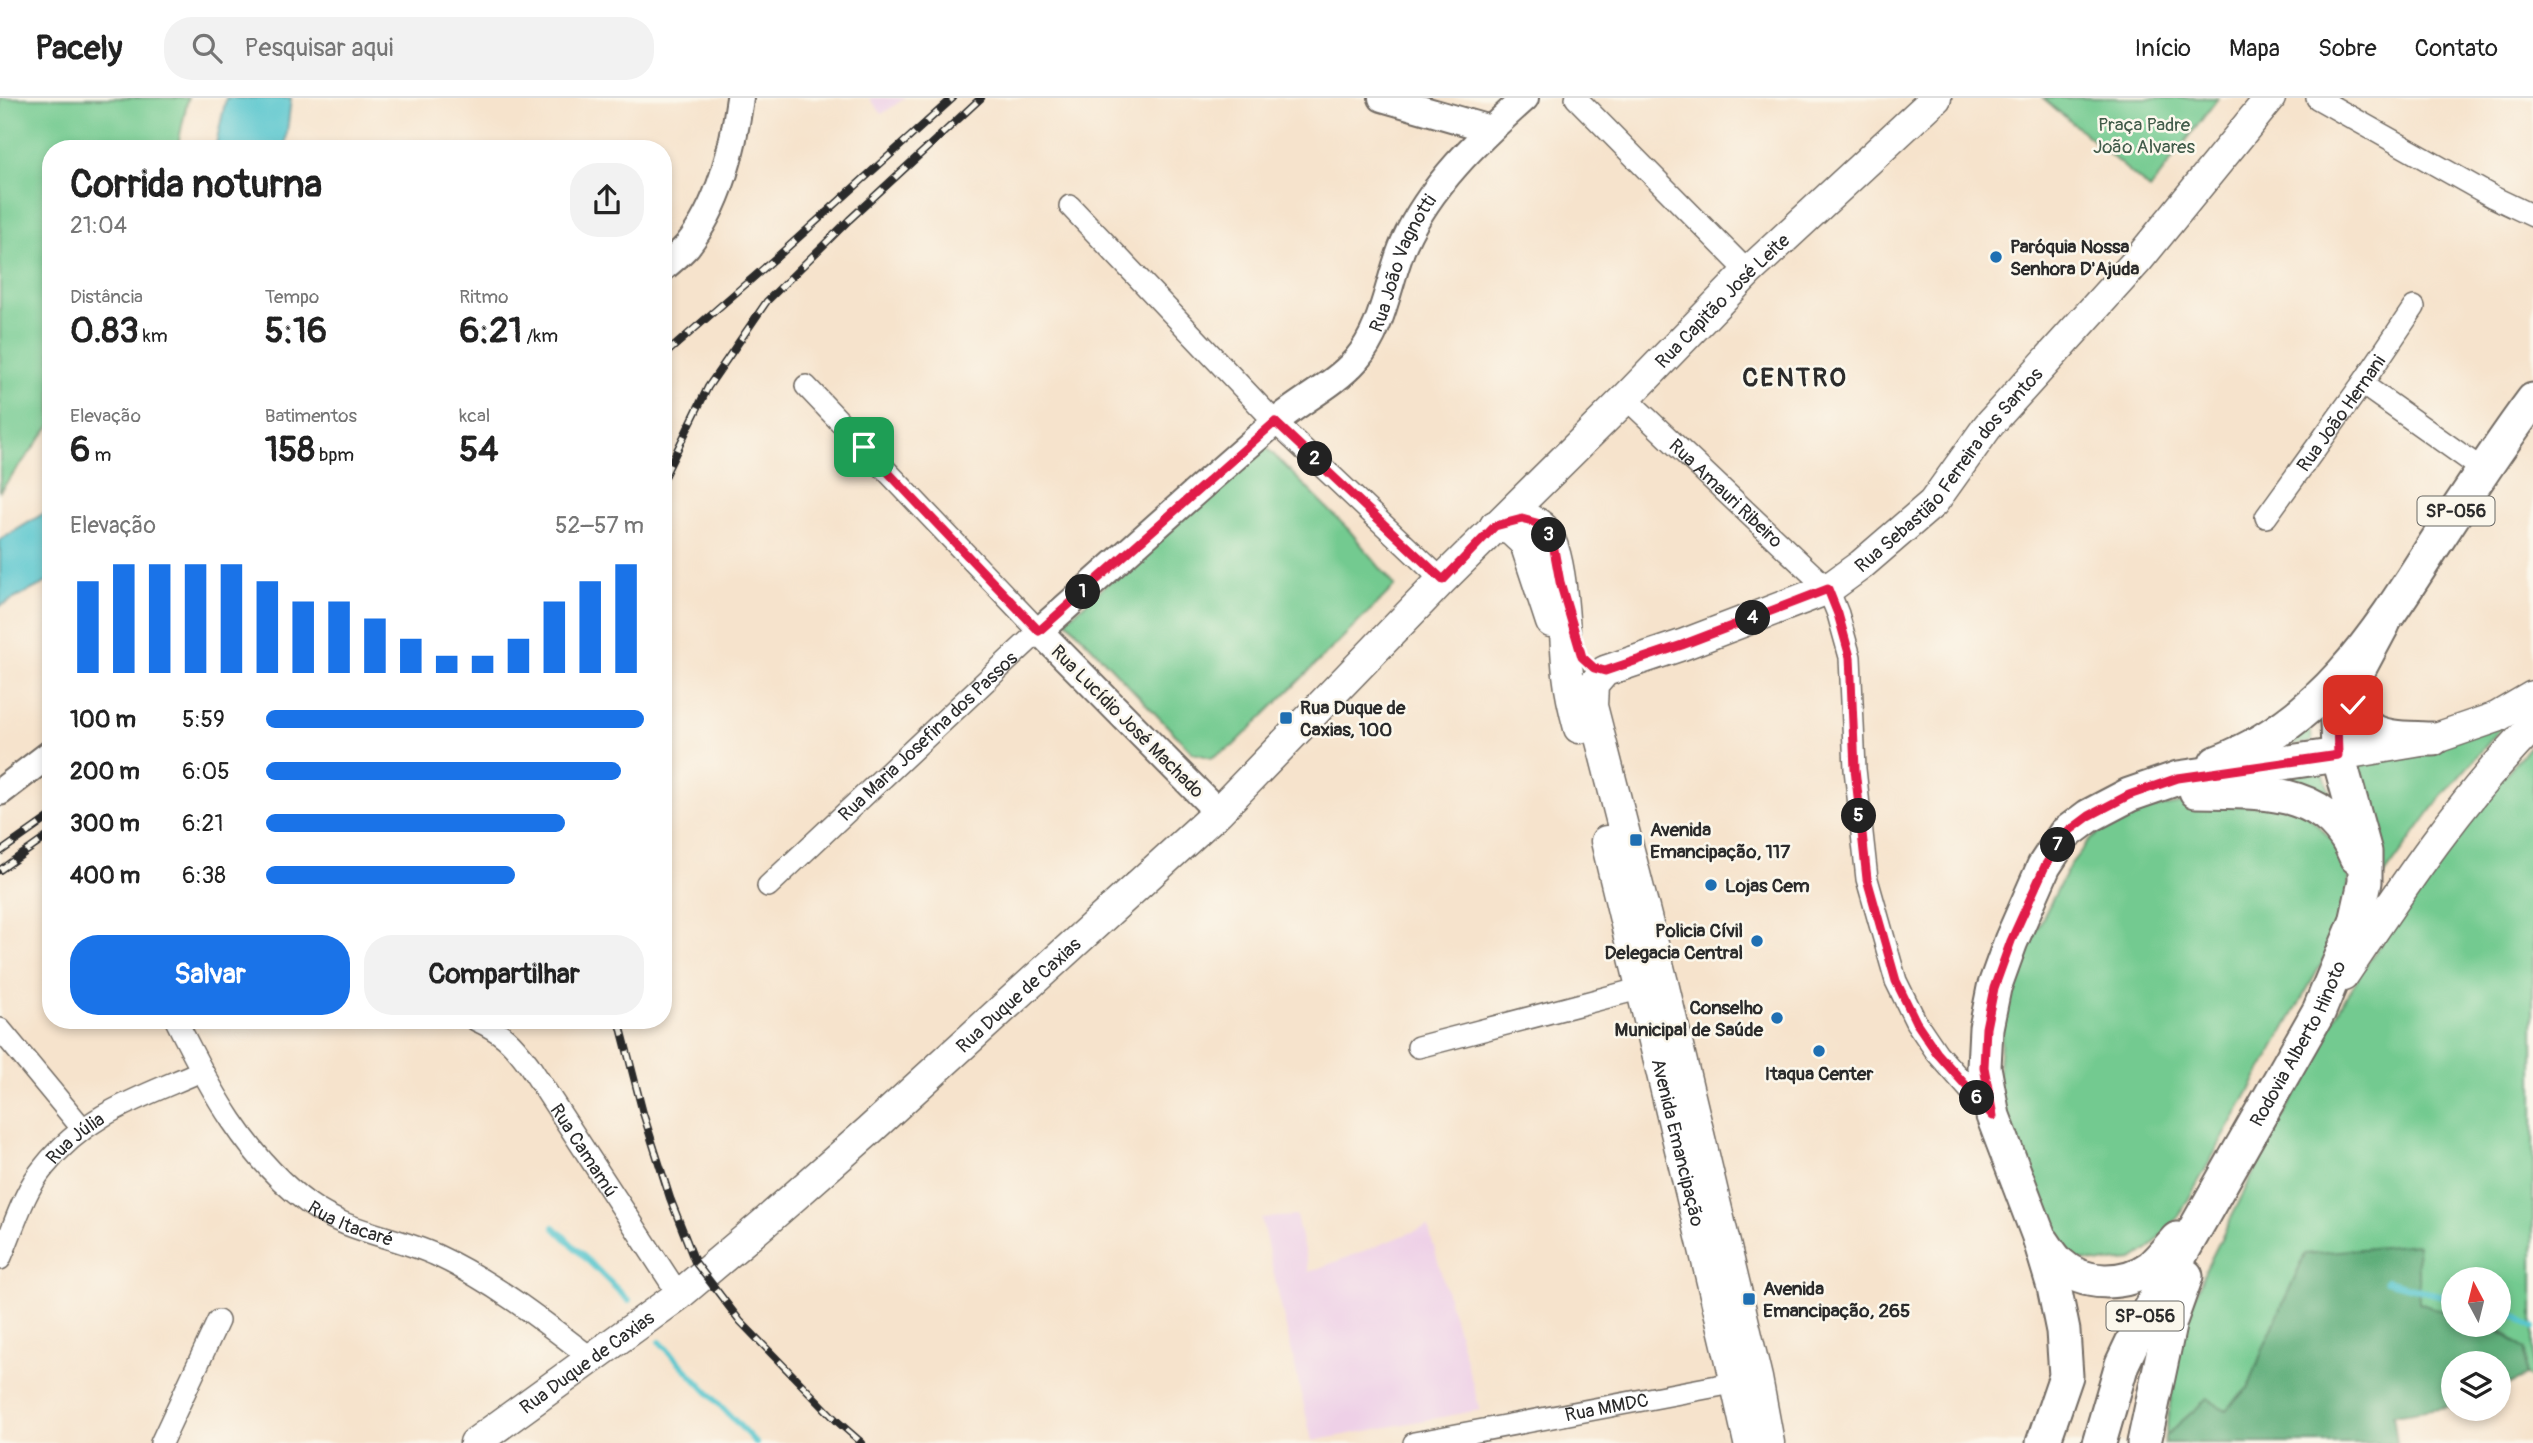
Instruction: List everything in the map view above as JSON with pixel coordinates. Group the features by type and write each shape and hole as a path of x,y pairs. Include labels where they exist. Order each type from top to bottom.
{"main road":[{"name":"Rua Capitão José Leite","path":"1495,526 1626,398 1748,272 1936,98"},
{"name":"Rua Sebastião Ferreira dos Santos","path":"1605,671 1682,645 1828,589 1861,565 1933,503 1988,426 2138,260 2270,98"},
{"name":"Rodovia Alberto Hinoto","path":"2099,1443 2122,1364 2140,1325 2319,1011 2356,922 2365,882 2365,852 2338,755 2337,720 2352,682 2383,624 2483,470 2533,400"},
{"path":"1495,526 1509,520 1531,520 1541,482"},
{"name":"Avenida Emancipação","path":"1531,520 1547,531 1553,544 1560,582 1568,675 1575,712 1652,986"},
{"path":"1495,526 1511,530 1525,543 1568,675"},
{"name":"Rua Duque de Caxias","path":"475,1443 679,1295 872,1129 1218,812 1495,526"},
{"path":"1560,582 1582,657 1594,668 1605,671"},
{"name":"Rodovia Alberto Hinoto","path":"2178,778 2233,757 2290,723 2325,693 2383,624"},
{"name":"Avenida Emancipação","path":"1605,671 1592,685 1592,706 1652,986 1746,1380 1769,1443"},
{"path":"2352,682 2353,705 2366,727 2379,735 2394,738 2433,739"},
{"path":"2178,778 2433,739 2497,717 2533,696"},
{"path":"2319,1011 2434,842 2488,775 2533,726"},
{"name":"SP-056","path":"2043,1443 2066,1376 2061,1320 2038,1234 1993,1116 1984,1067 1986,1028 1994,988 2011,941 2045,866 2065,834 2089,816 2129,795 2178,778"},
{"path":"2129,795 2175,791 2260,794 2293,798 2313,805 2336,821 2351,844 2365,882"},
{"path":"2038,1234 2059,1264 2076,1275 2113,1281 2133,1276 2151,1267 2213,1198"},
{"path":"2144,1443 2170,1321 2213,1198"},
{"name":"Avenida Emancipação","path":"1746,1380 1749,1443"}],"street":[{"path":"672,260 687,246 718,194 735,134 740,98"},
{"path":"1382,98 1490,129"},
{"name":"Rua João Vagnotti","path":"1275,422 1342,374 1358,358 1372,334 1404,243 1421,210 1490,129 1525,98"},
{"path":"1576,98 1748,272"},
{"path":"2317,98 2493,197 2533,216"},
{"path":"1070,206 1275,422 1443,580"},
{"name":"Rua João Hernani","path":"2266,517 2414,307"},
{"path":"2362,384 2483,470"},
{"name":"Rua Lucídio José Machado","path":"806,386 1039,631 1218,812"},
{"name":"Rua Amauri Ribeiro","path":"1626,398 1828,589"},
{"name":"Rua Maria Josefina dos Passos","path":"768,886 1039,631 1275,422"},
{"path":"1828,589 1850,657 1855,769 1867,879 1896,981 1916,1022 1937,1053 1993,1116"},
{"path":"0,792 42,760"},
{"path":"1418,1047 1652,986"},
{"path":"0,1029 82,1128"},
{"name":"Rua Itacaré","path":"180,1029 201,1071 251,1148 308,1203 338,1222 435,1255 468,1272 525,1308 591,1358"},
{"name":"Rua Camamú","path":"495,1029 511,1040 529,1065 679,1295"},
{"name":"Rua Júlia","path":"0,1259 27,1196 42,1169 82,1128 103,1115 201,1071"},
{"path":"160,1443 218,1321"},
{"name":"Rua MMDC","path":"1414,1443 1746,1380"}],"shaded area":[{"path":"869,98 905,98 882,114"},
{"path":"1296,1216 1309,1272 1428,1226 1480,1410 1312,1441 1261,1218"}],"green space":[{"path":"0,98 188,98 179,140 42,140 42,437 0,491"},
{"name":"Praça Padre João Alvares","path":"2043,98 2218,98 2150,189"},
{"path":"1265,446 1349,530 1395,586 1233,746 1211,758 1193,753 1066,620"},
{"path":"2510,718 2439,800 2381,880 2342,760"},
{"path":"2310,723 2312,742 2283,747"},
{"path":"2533,742 2533,1379 2526,1376 2525,1350 2510,1337 2511,1267 2441,1267 2441,1311 2419,1303 2263,1349 2249,1387 2226,1410 2207,1400 2165,1436 2182,1326 2206,1269 2345,998 2442,848"},
{"path":"2319,762 2332,798 2298,784 2250,775"},
{"path":"2183,803 2278,806 2303,810 2351,859 2344,924 2179,1216 2148,1250 2133,1260 2100,1263 2078,1259 2048,1232 1996,1101 2004,1006 2032,939 2070,865 2089,841 2114,820 2134,812"},
{"path":"2417,1244 2419,1303 2441,1311 2441,1337 2508,1337 2525,1350 2526,1376 2511,1384 2511,1351 2441,1351 2441,1408 2393,1415 2397,1443 2164,1443 2165,1436 2207,1399 2226,1410 2249,1387 2305,1254"}],"water":[{"path":"226,98 291,98 286,140 217,140"},
{"path":"42,514 42,585 0,606 0,540"}],"waterway":[{"path":"554,1227 629,1301"},
{"path":"2386,1281 2441,1296"},
{"path":"2511,1313 2533,1327"},
{"path":"660,1342 756,1443"}],"railway":[{"path":"672,348 953,98"},
{"path":"672,461 708,387 767,301 849,220 981,98"},
{"path":"0,852 42,822"},
{"path":"0,870 42,840"},
{"path":"621,1029 643,1113 670,1198 695,1262 740,1321 838,1422 862,1443"}],"place":[{"name":"Paróquia Nossa Senhora D'Ajuda","path":"1996,257"},
{"name":"Rua Duque de Caxias, 100","path":"1286,718"},
{"name":"Avenida Emancipação, 117","path":"1636,840"},
{"name":"Lojas Cem","path":"1711,885"},
{"name":"Policia Cívil Delegacia Central","path":"1757,941"},
{"name":"Conselho Municipal de Saúde","path":"1777,1018"},
{"name":"Itaqua Center","path":"1819,1051"},
{"name":"Avenida Emancipação, 265","path":"1749,1299"}],"district":[{"name":"CENTRO","path":"1795,377"}],"route":[{"path":"864,447 1039,631 1275,422 1443,580 1495,526 1509,520 1522,519 1540,524 1553,544 1560,582 1582,657 1594,668 1605,671 1682,645 1828,589 1850,657 1855,769 1863,856 1896,981 1916,1022 1937,1053 1993,1116 1984,1067 1986,1028 1994,988 2011,941 2045,866 2065,834 2089,816 2129,795 2178,778 2338,755 2337,720 2352,682 2353,705"}]}
